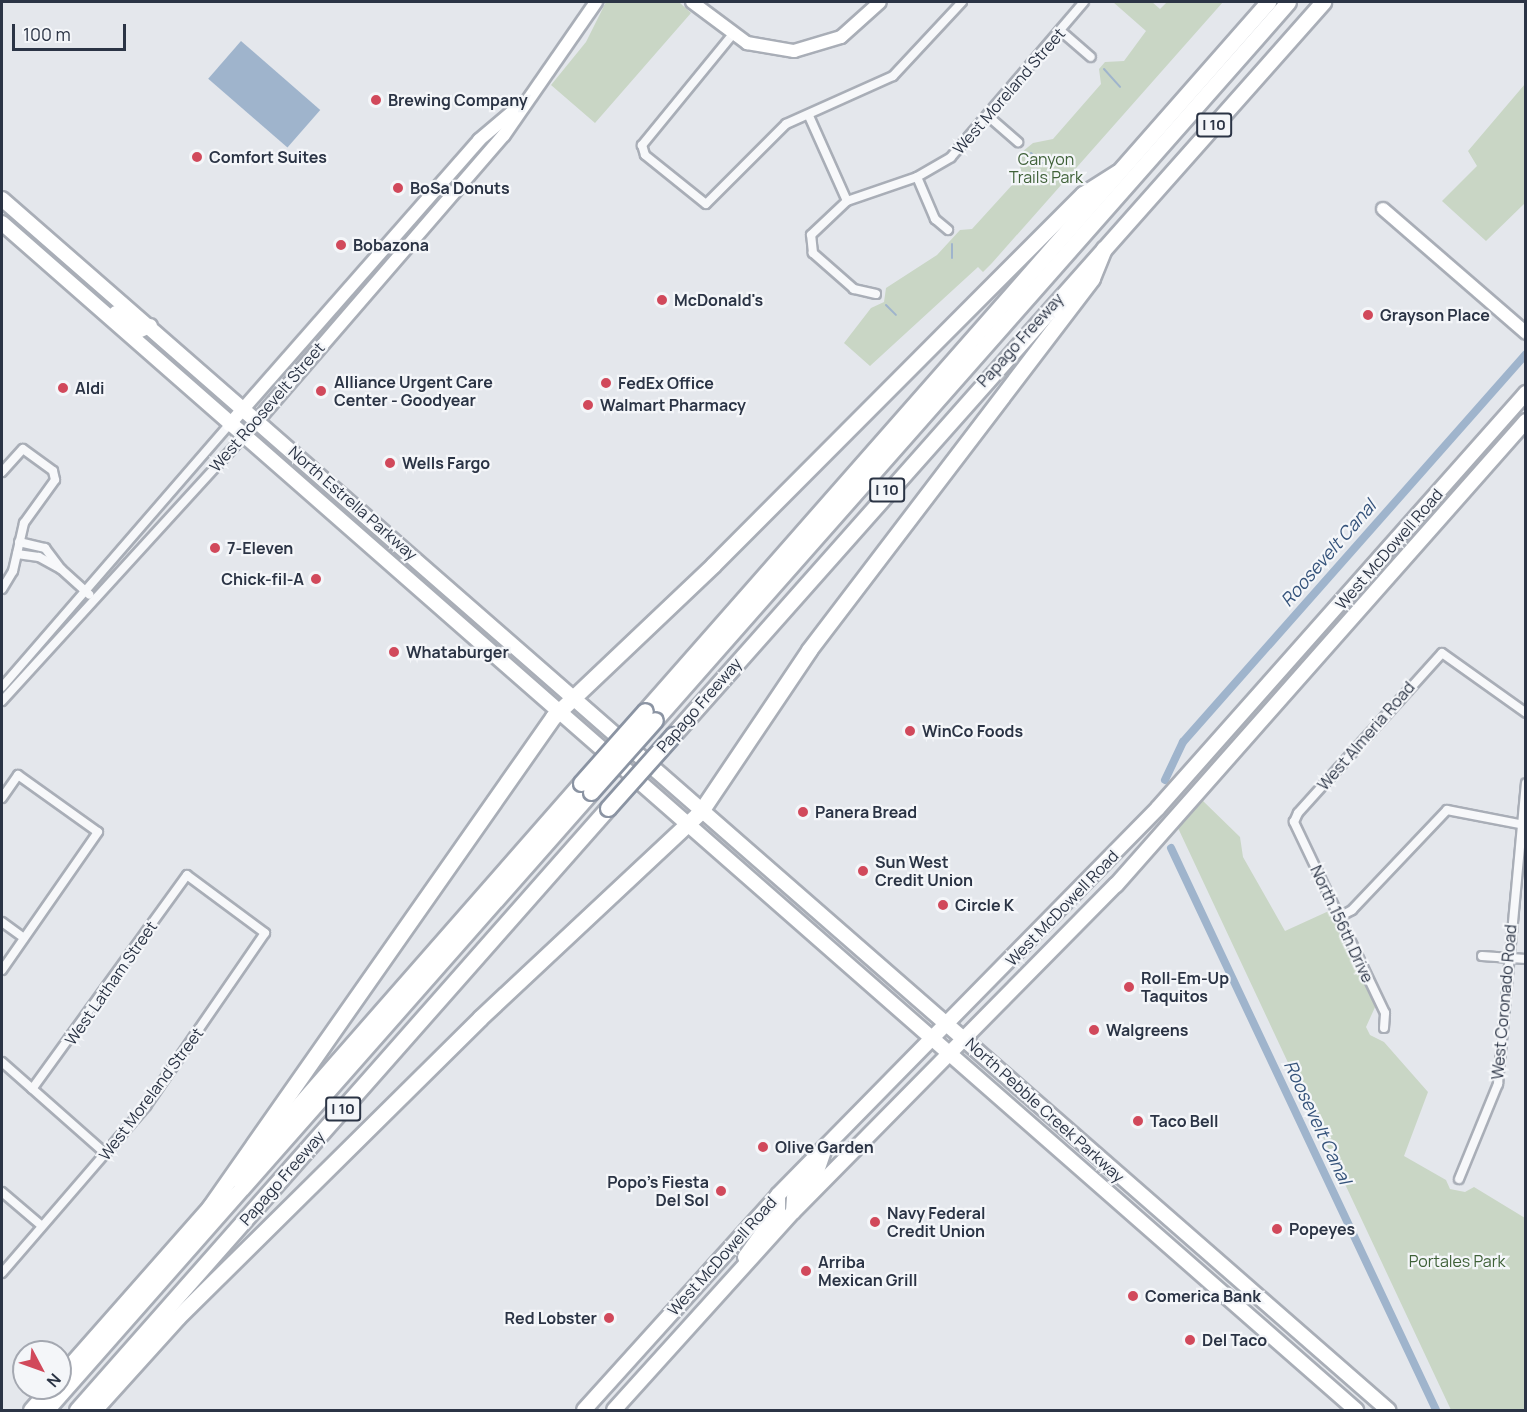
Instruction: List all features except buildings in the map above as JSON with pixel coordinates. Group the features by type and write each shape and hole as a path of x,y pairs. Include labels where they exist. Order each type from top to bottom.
{"highway":[{"name":"I 10","path":"72,1363 650,716 1118,172 1268,2"},
{"path":"650,716 1288,2"},
{"name":"Papago Freeway","path":"77,1410 1323,2"},
{"path":"209,1208 560,709 713,565 1083,194 1118,172"},
{"path":"94,1410 178,1317 480,1018 701,811 808,650 1092,278 1104,248"},
{"path":"46,1410 586,788"}],"main road":[{"name":"North Estrella Parkway","path":"2,199 399,543 701,811"},
{"name":"North Estrella Parkway","path":"2,221 230,426 560,709 688,825"},
{"path":"2,221 50,254 57,248"},
{"path":"80,293 92,293 138,331 150,326"},
{"name":"West McDowell Road","path":"584,1410 778,1195 1099,871 1262,693 1526,393"},
{"name":"West McDowell Road","path":"614,1410 793,1212 1116,885 1526,421"},
{"path":"389,564 399,543"},
{"path":"1219,770 1221,755 1262,709 1262,693"},
{"name":"North Pebble Creek Parkway","path":"701,811 965,1038 1388,1410"},
{"name":"North Pebble Creek Parkway","path":"688,825 1356,1410"},
{"path":"1099,871 1116,885"},
{"path":"810,934 820,932 842,948 854,942"},
{"path":"793,1212 794,1198 817,1171 826,1147"},
{"path":"739,1270 755,1236 778,1210 778,1195"},
{"path":"1321,1378 1338,1378 1368,1404 1388,1410"}],"street":[{"name":"West Roosevelt Street","path":"2,701 243,437 504,135 522,104 570,45 596,2"},
{"path":"692,2 733,34 756,46 808,49 841,37 880,2"},
{"path":"733,34 642,145 645,155 706,204 786,124 809,116 893,76 962,2"},
{"name":"West Moreland Street","path":"876,294 854,289 809,245 811,235 847,201 917,177 951,157 1062,32 1084,2"},
{"path":"1062,32 1091,57"},
{"name":"West Roosevelt Street","path":"2,687 493,124 522,104"},
{"path":"809,116 847,201"},
{"path":"987,116 1018,142"},
{"path":"917,177 935,219 948,230"},
{"path":"1383,209 1526,333"},
{"path":"2,472 23,449 55,476 24,523 17,554 2,589"},
{"path":"19,542 41,547 58,559 61,569"},
{"path":"38,557 41,547"},
{"path":"17,554 38,557 61,569 94,598"},
{"name":"West Almeria Road","path":"1294,822 1442,653 1526,713"},
{"path":"2,798 18,775 98,832 2,970"},
{"name":"West Coronado Road","path":"1459,1179 1498,1084 1519,824 1526,783"},
{"path":"1339,917 1352,910 1447,810 1519,824"},
{"name":"North 156th Drive","path":"1294,822 1384,1013 1384,1028"},
{"name":"West Latham Street","path":"32,1089 187,875 265,933"},
{"path":"2,922 24,938"},
{"name":"West Moreland Street","path":"2,1273 106,1154 265,933"},
{"path":"1482,956 1526,958"},
{"path":"2,1062 106,1154"},
{"path":"2,1192 42,1227"}],"green space":[{"path":"606,2 679,2 691,13 595,123 551,85 586,42"},
{"name":"Canyon Trails Park","path":"1113,2 1152,2 1160,9 1167,2 1223,2 992,263 983,272 978,267 870,366 844,343 871,308 884,302 886,288 937,255 960,230 972,229 1022,174 1017,156 1033,143 1053,139 1101,84 1099,69 1105,62 1124,61 1146,31"},
{"path":"1525,84 1525,203 1486,241 1442,201 1477,166 1468,151"},
{"name":"Portales Park","path":"1202,800 1240,837 1243,857 1285,931 1331,910 1376,1005 1366,1027 1370,1035 1384,1042 1428,1092 1404,1156 1446,1180 1450,1189 1465,1192 1474,1187 1525,1218 1525,1410 1451,1410 1178,828"}],"water":[{"path":"241,41 320,110 287,148 208,79"}],"waterway":[{"path":"1104,69 1120,87"},
{"path":"1031,153 1043,163"},
{"path":"952,244 952,258"},
{"path":"886,305 896,315"},
{"name":"Roosevelt Canal","path":"1165,780 1183,742 1526,354"},
{"name":"Roosevelt Canal","path":"1171,848 1436,1410"}],"place":[{"name":"Brewing Company","path":"376,100"},
{"name":"Comfort Suites","path":"197,157"},
{"name":"BoSa Donuts","path":"398,188"},
{"name":"Bobazona","path":"341,245"},
{"name":"McDonald's","path":"662,300"},
{"name":"Grayson Place","path":"1368,315"},
{"name":"FedEx Office","path":"606,383"},
{"name":"Aldi","path":"63,388"},
{"name":"Alliance Urgent Care Center - Goodyear","path":"321,391"},
{"name":"Walmart Pharmacy","path":"588,405"},
{"name":"Wells Fargo","path":"390,463"},
{"name":"7-Eleven","path":"215,548"},
{"name":"Chick-fil-A","path":"316,579"},
{"name":"Whataburger","path":"394,652"},
{"name":"WinCo Foods","path":"910,731"},
{"name":"Panera Bread","path":"803,812"},
{"name":"Sun West Credit Union","path":"863,871"},
{"name":"Circle K","path":"943,905"},
{"name":"Roll-Em-Up Taquitos","path":"1129,987"},
{"name":"Walgreens","path":"1094,1030"},
{"name":"Taco Bell","path":"1138,1121"},
{"name":"Olive Garden","path":"763,1147"},
{"name":"Popo's Fiesta Del Sol","path":"721,1191"},
{"name":"Navy Federal Credit Union","path":"875,1222"},
{"name":"Popeyes","path":"1277,1229"},
{"name":"Arriba Mexican Grill","path":"806,1271"},
{"name":"Comerica Bank","path":"1133,1296"},
{"name":"Red Lobster","path":"609,1318"},
{"name":"Del Taco","path":"1190,1340"}]}
